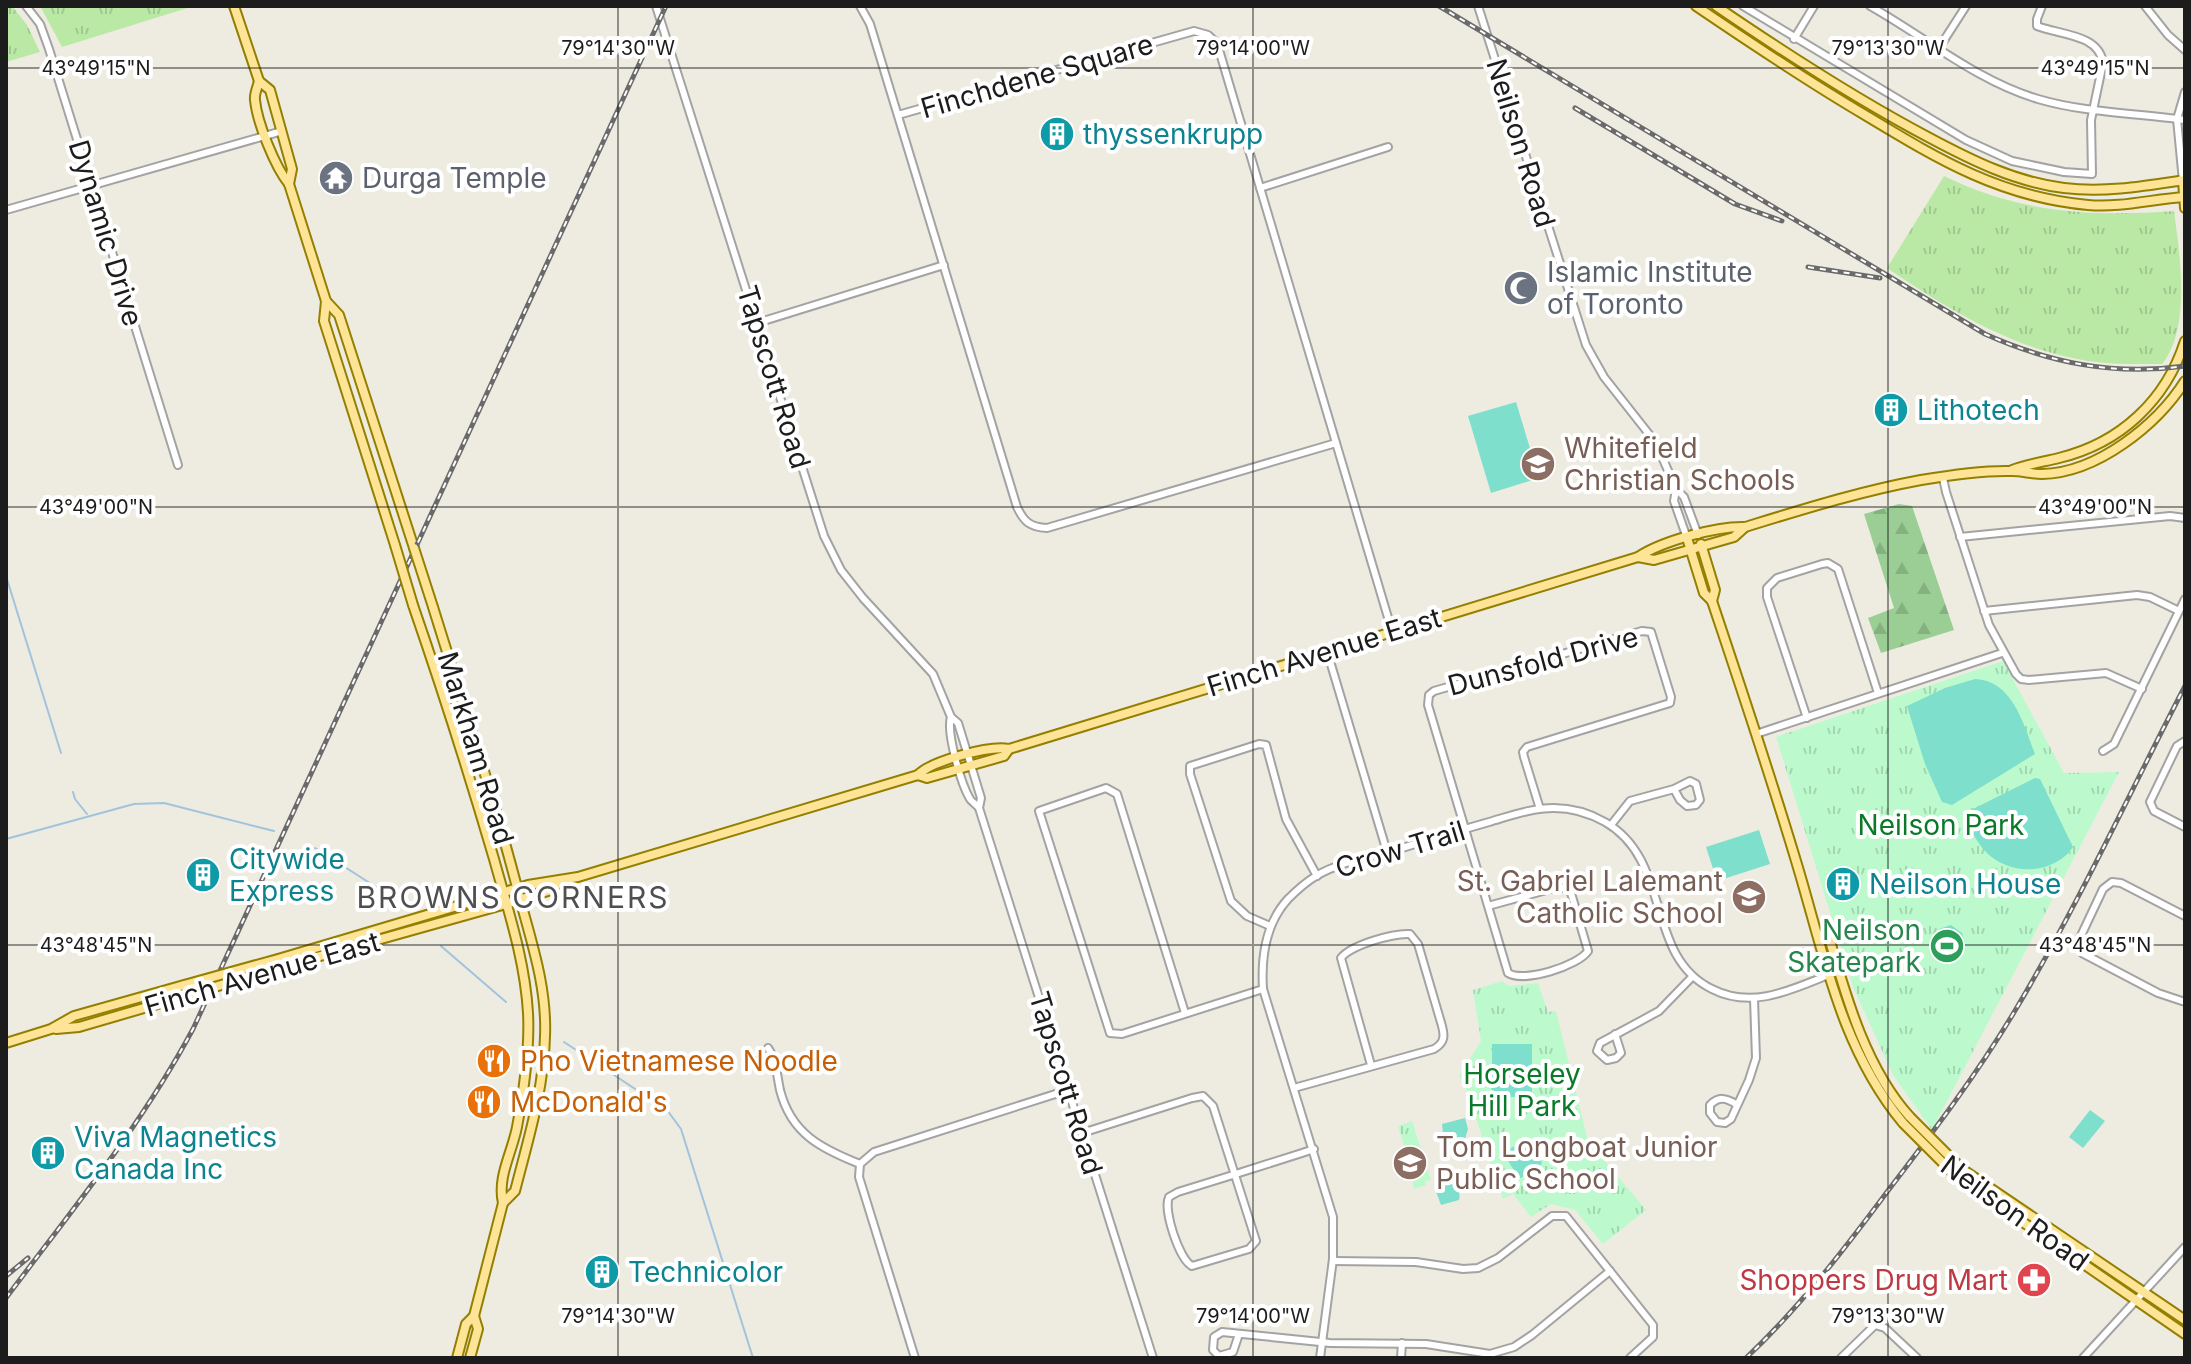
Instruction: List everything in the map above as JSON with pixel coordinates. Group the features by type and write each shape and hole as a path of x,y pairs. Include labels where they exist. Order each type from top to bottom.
{"main road":[{"name":"Markham Road","path":"234,6 259,81 270,90 292,169 289,184"},
{"path":"1696,6 1789,69 1973,177 2010,191 2091,206 2185,197"},
{"path":"1716,6 1791,57 1891,117 1976,162 2012,176 2063,188 2138,188 2184,181 2185,208"},
{"name":"Markham Road","path":"259,81 254,98 265,135 278,171 289,184 326,301 324,321 413,605 461,744 525,974 529,1035 517,1127 499,1187 503,1203 474,1316 466,1324 457,1358"},
{"path":"2010,191 2012,176"},
{"name":"Markham Road","path":"326,301 339,315 433,607 518,888 538,965 546,1035 543,1078 519,1179 515,1191 503,1203"},
{"name":"Finch Avenue East","path":"2011,471 2033,462 2059,458 2089,448 2140,416 2164,389 2185,341"},
{"name":"Finch Avenue East","path":"51,1029 79,1027 185,996 518,888 545,881 563,881 918,775 925,768 957,758 998,747 1009,749 1638,557 1650,549 1687,538 1733,526 1745,527 1862,492 1943,478 2011,471 2043,474 2077,466 2107,453 2142,431 2172,402 2185,381"},
{"name":"Finch Avenue East","path":"1638,557 1654,560 1690,550 1734,537 1745,527"},
{"name":"Neilson Road","path":"1698,535 1715,590 1712,601"},
{"name":"Neilson Road","path":"1687,538 1704,593 1712,601 1756,734 1819,935 1818,943 1828,975 1859,1058 1874,1085 1959,1172 2140,1296 2185,1334"},
{"name":"Finch Avenue East","path":"918,775 927,778 960,769 1004,756 1009,749"},
{"name":"Finch Avenue East","path":"6,1043 51,1029 74,1016 184,985 506,904 548,891 563,881"},
{"name":"Neilson Road","path":"1819,935 1830,941 1866,1045 1906,1120"},
{"name":"Neilson Road","path":"2140,1296 2185,1320"},
{"name":"Markham Road","path":"470,1358 478,1329 474,1316"}],"street":[{"name":"Dynamic Drive","path":"26,6 40,24 178,465"},
{"name":"Tapscott Road","path":"656,6 824,536 841,570 863,598 933,674 951,717 958,723 981,798 979,808 1153,1358"},
{"path":"860,6 870,24 898,115"},
{"name":"Neilson Road","path":"1478,6 1586,345 1604,377 1656,443 1676,489 1684,497 1698,535"},
{"path":"1743,6 1966,140 2012,161 2064,172 2092,174 2093,108 2102,55 2086,40 2037,26 2042,6"},
{"path":"1794,39 1814,6"},
{"path":"1870,6 1884,9 1939,48 2010,89 2050,102 2181,120"},
{"path":"1939,48 1966,6"},
{"path":"2145,6 2168,35 2185,50"},
{"name":"Finchdene Square","path":"1336,443 1047,528 1031,525 1022,518 1017,507 898,115 1194,31 1208,35 1217,44 1260,188 1336,443 1392,631"},
{"path":"2184,181 2181,120 2185,92"},
{"path":"6,210 282,131"},
{"path":"1260,188 1388,147"},
{"path":"757,323 944,265"},
{"path":"1943,478 1984,611 2002,653 2021,679 2106,673 2142,689"},
{"name":"Neilson Road","path":"1676,489 1674,501 1687,538"},
{"path":"1960,537 2170,516 2185,518"},
{"path":"1807,718 1767,597 1767,588 1777,578 1828,563 1838,569 1878,693"},
{"path":"1984,611 2137,595 2150,597 2179,611"},
{"path":"2103,751 2114,744 2185,599"},
{"name":"Dunsfold Drive","path":"1464,829 1428,705 1429,695 1440,689 1642,631 1651,632 1671,697 1670,703 1527,747 1524,757 1540,809"},
{"path":"1327,651 1387,852"},
{"path":"1756,734 2002,653"},
{"name":"Tapscott Road","path":"951,717 948,725 960,769 970,800 979,808"},
{"path":"2185,741 2177,746 2150,802 2157,812 2185,827"},
{"path":"1270,926 1247,916 1231,901 1190,766 1259,744 1266,745 1286,819 1317,876"},
{"path":"1611,825 1630,801 1674,789 1690,781 1696,784 1700,800 1696,805 1687,806 1674,789"},
{"path":"1185,1013 1117,794 1106,788 1039,811 1108,1030 1112,1034 1118,1035 1263,989"},
{"name":"Crow Trail","path":"1320,1358 1333,1261 1333,1217 1263,989 1262,959 1270,926 1286,902 1317,876 1387,852 1540,809 1576,810 1611,825 1631,843 1644,863 1671,946 1692,977 1724,995 1754,999 1775,995 1839,971"},
{"path":"1464,829 1508,973 1527,977 1579,961 1588,951 1571,893 1561,886 1488,906"},
{"path":"2185,916 2121,883 2112,882 2103,889 2078,942 2085,955 2158,993 2185,1002"},
{"path":"1294,1088 1434,1049 1444,1040 1418,944 1410,934 1398,934 1351,948 1341,958 1371,1065"},
{"path":"1615,1034 1621,1053 1607,1060 1597,1051 1600,1043 1615,1034 1659,1011 1692,977"},
{"path":"1736,1104 1727,1098 1716,1100 1710,1105 1710,1113 1717,1122 1725,1123 1735,1114 1736,1104 1745,1090 1756,1058 1754,999"},
{"path":"768,1048 784,1103 810,1140 860,1164"},
{"path":"915,1358 859,1177 860,1164 874,1152 1068,1090"},
{"path":"1082,1133 1203,1096 1213,1106 1236,1174 1256,1235 1255,1244 1249,1249 1197,1266 1186,1263 1166,1208 1167,1201 1178,1192 1236,1174 1314,1149"},
{"path":"1333,1261 1416,1262 1463,1269 1478,1268 1498,1258 1544,1221 1562,1215 1569,1218 1655,1329 1650,1342 1630,1358"},
{"path":"2083,1358 2185,1247"},
{"path":"1239,1334 1233,1352 1219,1356 1213,1350 1214,1337 1219,1333 1239,1334 1322,1343 1426,1344 1481,1354 1514,1347 1610,1271"},
{"path":"1841,1358 1875,1325 1885,1328 1917,1358"},
{"path":"1401,1358 1402,1343"}],"green space":[{"path":"6,6 12,6 27,25 40,52 6,62"},
{"path":"40,6 194,6 62,47"},
{"path":"1944,176 2000,198 2056,210 2114,213 2174,211 2180,270 2180,312 2177,332 2162,364 2097,362 2034,347 1958,313 1887,268"},
{"path":"1516,402 1539,478 1491,493 1468,416"},
{"path":"1899,504 1912,506 1954,630 1881,653 1868,618 1894,608 1864,514"},
{"name":"Neilson Park","path":"2003,661 2064,773 2119,772 1932,1130 1893,1075 1853,987 1776,737"},
{"path":"1975,679 1988,681 2008,696 2021,718 2035,754 1952,805 1942,802 1925,764 1907,706 1945,688"},
{"path":"2035,778 2040,779 2073,847 2055,863 2019,869 2007,866 1987,853 1976,840 1963,814"},
{"path":"1759,830 1770,864 1717,881 1706,847"},
{"name":"Neilson Skatepark","path":"1951,925 1962,933 1965,943 1951,963 1929,950 1939,929"},
{"name":"Horseley Hill Park","path":"1502,981 1509,986 1538,983 1548,1012 1556,1011 1588,1141 1646,1210 1603,1244 1575,1210 1551,1204 1531,1217 1513,1194 1503,1199 1459,1076 1481,1041 1473,990"},
{"path":"1492,1044 1532,1044 1532,1097 1492,1097"},
{"path":"2090,1110 2105,1121 2083,1148 2069,1137"},
{"path":"1465,1118 1468,1129 1465,1139 1458,1144 1450,1143 1443,1134 1442,1124"},
{"path":"1412,1121 1431,1180 1414,1189 1412,1183 1415,1181 1398,1126"},
{"path":"1523,1144 1538,1152 1542,1163 1519,1179 1506,1157 1512,1147"},
{"path":"1442,1183 1456,1186 1459,1200 1441,1205 1435,1189"}],"waterway":[{"path":"6,576 61,753"},
{"path":"73,792 87,814"},
{"path":"6,839 134,804 164,803 274,831"},
{"path":"315,848 387,894"},
{"path":"441,946 506,1002"},
{"path":"564,1042 667,1110 681,1129 753,1358"}],"railway":[{"path":"6,1298 128,1134 193,1029 666,6"},
{"path":"1439,6 1985,334 2034,353 2083,365 2133,369 2185,366"},
{"path":"1575,108 1735,204 1782,221"},
{"path":"1808,267 1880,278"},
{"path":"1746,1358 1837,1257 1938,1125 1986,1056 2061,930 2185,686"},
{"path":"6,1276 28,1258"}],"place":[{"name":"thyssenkrupp","path":"1057,134"},
{"name":"Durga Temple","path":"336,178"},
{"name":"Islamic Institute of Toronto","path":"1521,288"},
{"name":"Lithotech","path":"1891,410"},
{"name":"Whitefield Christian Schools","path":"1538,464"},
{"name":"Citywide Express","path":"203,875"},
{"name":"Neilson House","path":"1843,884"},
{"name":"St. Gabriel Lalemant Catholic School","path":"1749,897"},
{"name":"Neilson Skatepark","path":"1947,946"},
{"name":"Pho Vietnamese Noodle","path":"494,1061"},
{"name":"McDonald's","path":"484,1102"},
{"name":"Viva Magnetics Canada Inc","path":"48,1153"},
{"name":"Tom Longboat Junior Public School","path":"1410,1163"},
{"name":"Technicolor","path":"602,1272"},
{"name":"Shoppers Drug Mart","path":"2034,1280"}],"district":[{"name":"BROWNS CORNERS","path":"513,897"}]}
